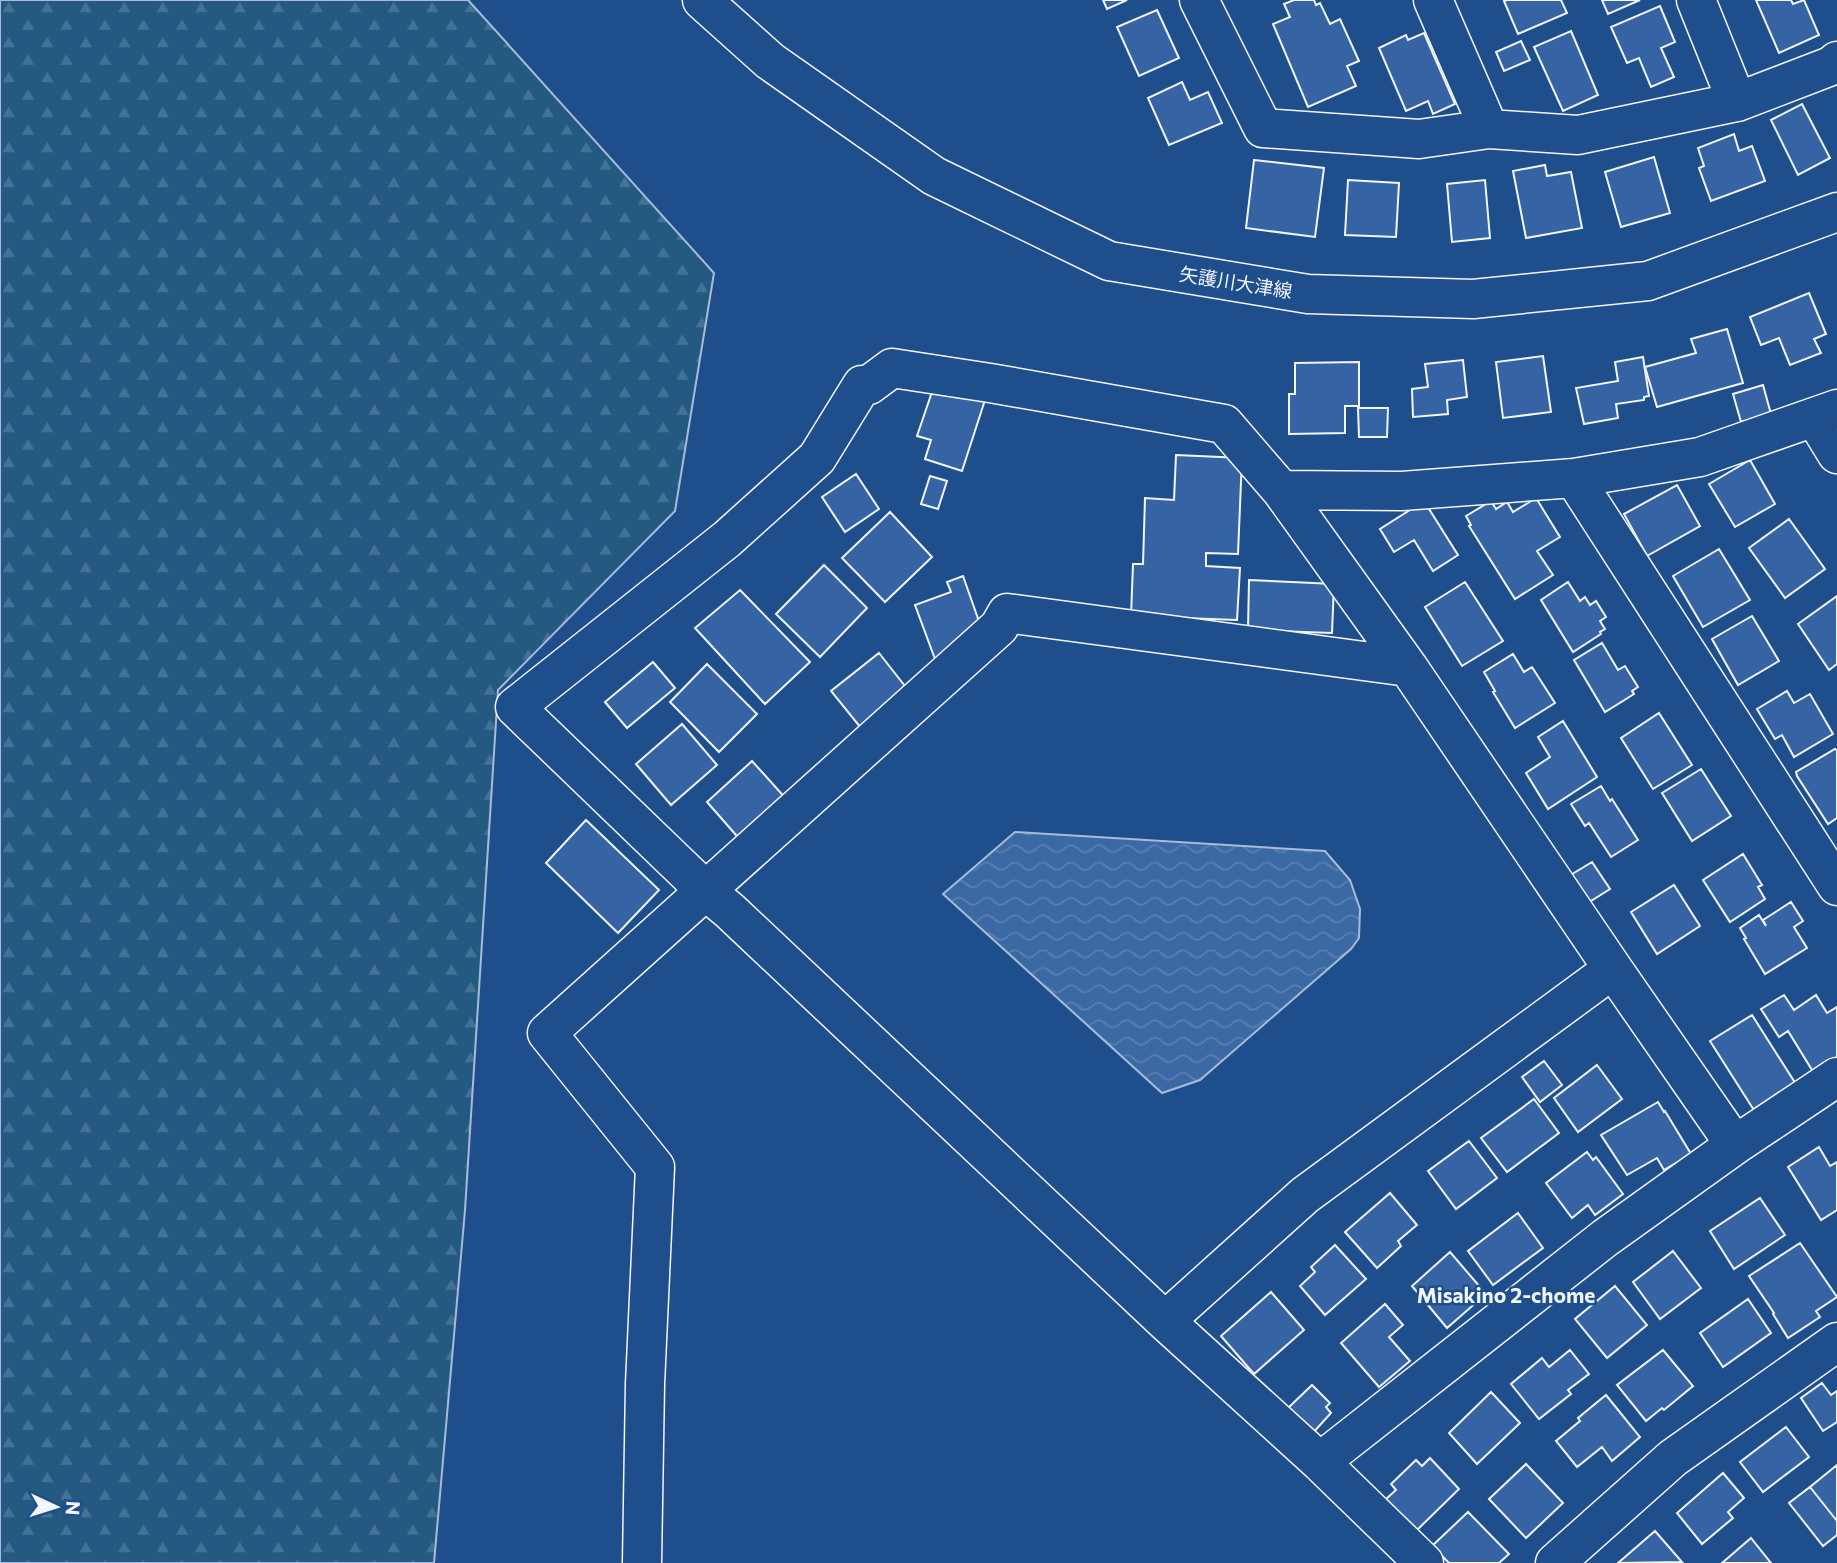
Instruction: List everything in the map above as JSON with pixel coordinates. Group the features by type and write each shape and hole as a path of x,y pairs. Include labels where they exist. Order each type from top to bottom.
{"street":[{"name":"矢護川大津線","path":"702,0 770,61 934,176 1109,261 1308,294 1473,299 1647,281 1837,212"},
{"path":"1199,0 1263,128 1419,139 1489,129 1578,135 1737,102 1831,66 1837,61"},
{"path":"1433,0 1489,129"},
{"path":"1696,0 1737,102"},
{"path":"1424,1563 1320,1462 1165,1321 706,891 515,706 727,539 817,458 862,384 869,385 892,368 1224,424 1281,490 1408,667 1735,1145"},
{"path":"1281,490 1402,491 1574,478 1700,457 1826,414 1837,454"},
{"path":"1574,478 1837,886"},
{"path":"642,1563 645,1384 655,1167 547,1033 999,627 1007,613 1408,667"},
{"path":"1165,1321 1305,1195 1613,969"},
{"path":"1320,1462 1605,1238 1735,1145 1837,1077"},
{"path":"1555,1563 1673,1458 1837,1342"}],"green space":[{"path":"0,0 468,0 714,273 675,511 498,690 465,1210 434,1563 0,1563"}],"water":[{"path":"1015,832 1325,851 1350,880 1360,909 1359,938 1351,949 1200,1080 1162,1093 943,894"}],"building":[{"path":"1103,0 1127,0 1107,9"},
{"path":"1294,0 1314,0 1316,5 1320,3 1330,24 1340,19 1359,61 1347,66 1356,86 1308,107 1273,24 1290,17 1284,4"},
{"path":"1561,0 1567,13 1518,34 1504,1"},
{"path":"1602,0 1640,0 1608,14"},
{"path":"1756,0 1791,0 1793,4 1804,0 1819,35 1779,53"},
{"path":"1660,6 1675,42 1661,48 1674,77 1651,87 1639,58 1627,63 1611,27"},
{"path":"1157,10 1179,58 1139,76 1117,27"},
{"path":"1571,31 1598,95 1563,111 1534,47"},
{"path":"1424,33 1455,104 1433,114 1428,101 1406,111 1379,48 1406,35 1408,40"},
{"path":"1521,41 1530,60 1504,71 1496,52"},
{"path":"1182,82 1190,100 1208,92 1222,123 1169,145 1148,98"},
{"path":"1802,104 1830,158 1798,175 1771,120"},
{"path":"1734,134 1739,151 1752,146 1765,181 1711,201 1699,168 1704,166 1698,148"},
{"path":"1654,157 1670,213 1621,227 1605,172"},
{"path":"1254,160 1324,168 1315,237 1246,228"},
{"path":"1545,165 1547,176 1571,172 1582,228 1526,238 1513,171"},
{"path":"1348,180 1399,183 1396,237 1345,235"},
{"path":"1485,180 1490,238 1452,242 1447,184"},
{"path":"1809,293 1826,334 1814,339 1821,353 1790,365 1779,338 1761,345 1750,317"},
{"path":"1727,329 1743,383 1657,407 1645,367 1696,353 1691,339"},
{"path":"1543,356 1551,412 1503,418 1496,362"},
{"path":"1643,357 1649,396 1644,397 1644,400 1616,404 1618,418 1584,424 1576,388 1618,381 1615,362"},
{"path":"1463,360 1467,397 1447,400 1448,414 1413,417 1412,389 1428,387 1425,364"},
{"path":"1359,362 1359,406 1345,406 1345,433 1289,434 1289,394 1295,394 1295,363"},
{"path":"935,383 985,400 962,471 925,459 931,440 917,436"},
{"path":"1763,385 1771,414 1741,422 1733,394"},
{"path":"1358,408 1388,408 1387,437 1359,437"},
{"path":"1176,455 1242,458 1238,554 1206,553 1206,566 1240,568 1237,620 1131,616 1133,564 1143,564 1145,498 1174,500"},
{"path":"1750,460 1775,504 1735,527 1709,484"},
{"path":"856,474 879,509 845,532 822,497"},
{"path":"930,476 947,481 938,509 921,504"},
{"path":"1677,485 1700,526 1647,556 1624,514"},
{"path":"1536,498 1560,537 1537,551 1553,575 1515,599 1469,526 1471,525 1466,516 1491,501 1496,509 1507,502 1513,512"},
{"path":"1424,501 1458,555 1433,571 1414,540 1394,552 1380,529"},
{"path":"890,512 932,557 885,602 842,558"},
{"path":"1789,519 1825,569 1785,598 1749,548"},
{"path":"1719,549 1750,600 1703,627 1673,576"},
{"path":"824,565 867,608 820,657 776,614"},
{"path":"963,576 981,627 935,659 915,605 951,592 947,582"},
{"path":"1249,580 1334,584 1332,633 1248,630"},
{"path":"1465,582 1503,641 1462,666 1425,607"},
{"path":"1568,582 1580,601 1585,597 1590,605 1596,601 1606,617 1600,621 1605,629 1601,634 1573,652 1541,600"},
{"path":"740,590 810,662 765,704 695,628"},
{"path":"1837,596 1837,664 1829,670 1798,624"},
{"path":"1752,616 1779,661 1738,685 1712,639"},
{"path":"1602,643 1618,670 1625,666 1638,687 1632,691 1634,694 1605,712 1574,660"},
{"path":"879,653 912,695 865,733 831,691"},
{"path":"1513,654 1524,672 1532,667 1555,703 1515,728 1484,672"},
{"path":"653,662 675,688 627,728 605,702"},
{"path":"707,664 757,714 719,752 670,702"},
{"path":"1787,691 1794,703 1810,694 1833,734 1794,757 1782,735 1775,739 1757,709"},
{"path":"1659,713 1692,765 1653,789 1621,738"},
{"path":"1563,721 1597,777 1548,809 1526,773 1550,757 1538,737"},
{"path":"682,724 717,765 671,805 636,764"},
{"path":"1835,749 1837,818 1828,824 1796,772"},
{"path":"752,761 788,801 743,843 707,802"},
{"path":"1701,769 1731,816 1692,841 1662,793"},
{"path":"1601,786 1638,840 1611,857 1589,823 1585,826 1571,804"},
{"path":"586,820 659,890 618,933 546,863"},
{"path":"1743,854 1762,885 1758,887 1765,899 1730,922 1703,880"},
{"path":"1592,862 1610,889 1586,904 1569,876"},
{"path":"1674,885 1700,926 1657,954 1631,912"},
{"path":"1791,902 1803,921 1794,927 1807,948 1765,974 1740,928 1759,915 1766,926 1763,920"},
{"path":"1784,995 1794,1010 1816,995 1827,1013 1837,1007 1837,1072 1820,1083 1788,1031 1779,1037 1761,1009"},
{"path":"1752,1015 1799,1089 1757,1115 1710,1041"},
{"path":"1544,1061 1562,1085 1540,1102 1522,1077"},
{"path":"1597,1065 1622,1099 1578,1132 1554,1098"},
{"path":"1534,1099 1559,1133 1507,1172 1481,1138"},
{"path":"1658,1102 1691,1154 1664,1170 1657,1158 1627,1175 1601,1135"},
{"path":"1469,1141 1497,1178 1456,1209 1428,1171"},
{"path":"1819,1147 1830,1166 1837,1162 1837,1210 1821,1220 1788,1167"},
{"path":"1587,1152 1593,1160 1596,1157 1623,1194 1595,1215 1588,1205 1572,1218 1546,1183"},
{"path":"1390,1193 1417,1225 1398,1241 1401,1246 1377,1268 1345,1232"},
{"path":"1760,1198 1785,1235 1734,1269 1710,1231"},
{"path":"1518,1213 1543,1248 1493,1285 1468,1251"},
{"path":"1800,1243 1837,1297 1816,1311 1820,1317 1788,1338 1749,1276"},
{"path":"1335,1245 1366,1279 1325,1315 1300,1286 1315,1272 1311,1267"},
{"path":"1673,1251 1701,1288 1660,1319 1633,1282"},
{"path":"1450,1252 1486,1294 1447,1328 1412,1286"},
{"path":"1615,1286 1647,1325 1607,1358 1575,1319"},
{"path":"1271,1292 1304,1330 1254,1374 1221,1336"},
{"path":"1748,1299 1771,1333 1723,1367 1700,1333"},
{"path":"1385,1304 1403,1325 1389,1337 1410,1361 1379,1387 1341,1343"},
{"path":"1570,1350 1589,1374 1568,1390 1571,1394 1539,1419 1511,1384 1542,1358 1549,1367"},
{"path":"1663,1350 1693,1386 1646,1421 1617,1385"},
{"path":"1822,1383 1831,1395 1837,1391 1837,1422 1823,1431 1801,1398"},
{"path":"1312,1385 1330,1403 1326,1407 1331,1413 1311,1435 1286,1410"},
{"path":"1491,1392 1520,1423 1477,1464 1449,1433"},
{"path":"1606,1395 1640,1437 1612,1461 1602,1447 1577,1467 1556,1441"},
{"path":"1786,1427 1809,1457 1763,1492 1740,1462"},
{"path":"1430,1458 1459,1489 1416,1531 1386,1499 1396,1490 1391,1484 1416,1460 1422,1466"},
{"path":"1526,1464 1563,1503 1526,1538 1489,1499"},
{"path":"1837,1465 1837,1521 1810,1487"},
{"path":"1723,1473 1744,1498 1728,1512 1733,1518 1702,1544 1677,1513"},
{"path":"1810,1487 1837,1521 1837,1535 1823,1546 1789,1503"},
{"path":"1468,1512 1509,1554 1499,1563 1449,1563 1432,1546"},
{"path":"1655,1531 1682,1562 1618,1563"},
{"path":"1751,1538 1771,1563 1722,1563"}],"district":[{"name":"Misakino 2-chome","path":"1506,1294"}]}
